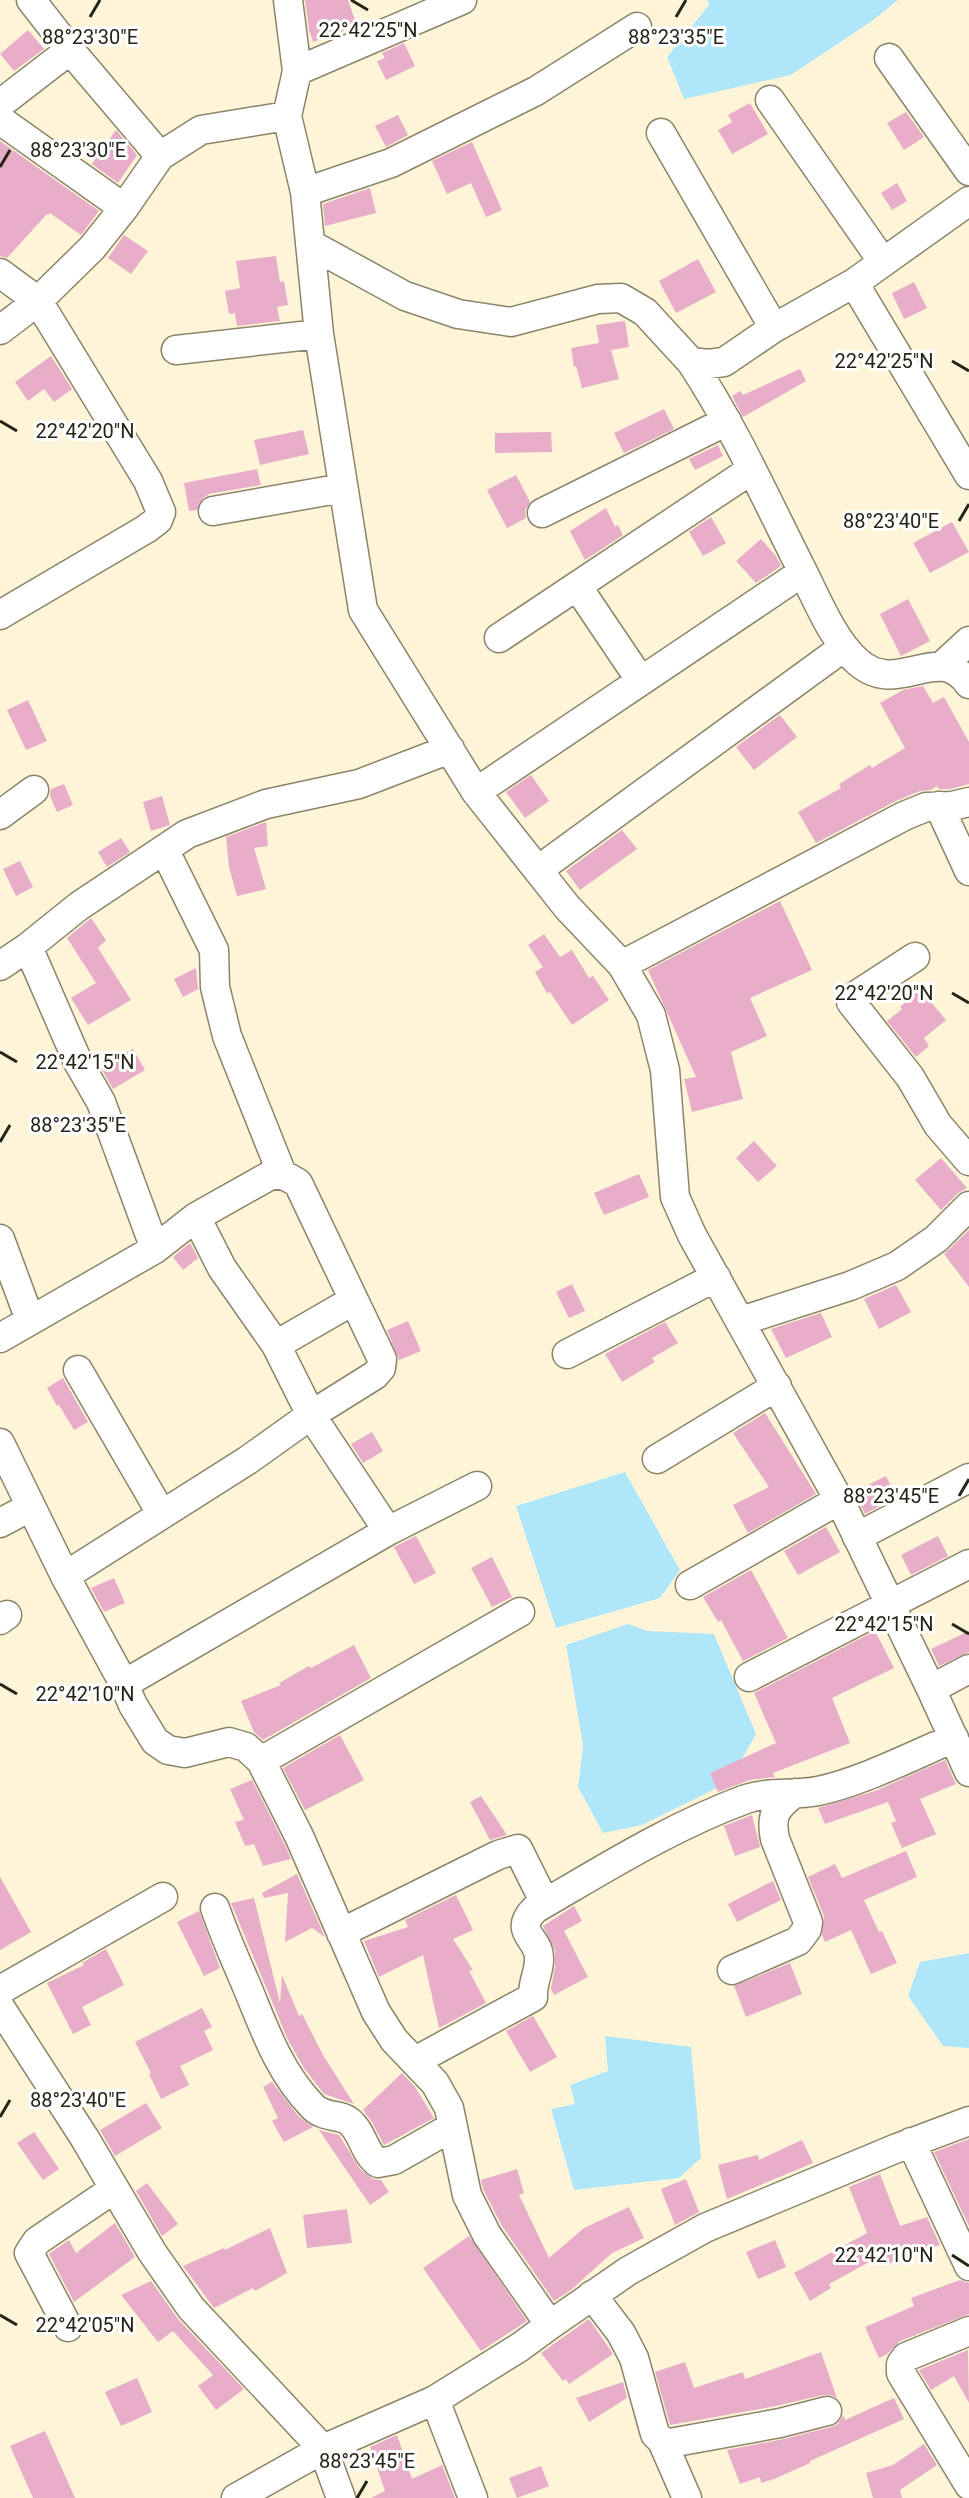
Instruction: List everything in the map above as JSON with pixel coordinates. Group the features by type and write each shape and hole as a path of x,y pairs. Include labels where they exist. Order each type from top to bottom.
{"street":[{"path":"31,0 160,156"},
{"path":"288,0 297,71 287,116 305,192 319,334 363,610 476,792 567,907 622,965 651,1015 665,1070 675,1197 692,1235 839,1500 969,1772"},
{"path":"297,71 462,0"},
{"path":"305,192 391,163 510,105 637,27"},
{"path":"0,104 70,50"},
{"path":"889,58 969,171"},
{"path":"770,100 883,262"},
{"path":"0,330 38,301 92,248 160,156 201,130 287,116"},
{"path":"0,120 124,208"},
{"path":"661,133 774,328"},
{"path":"691,362 724,362 774,328 854,283 968,203"},
{"path":"310,244 405,296 458,314 511,322 598,299 621,298 645,312 691,362 718,404 803,572 844,647 858,663 876,674 893,676 943,665 969,641"},
{"path":"0,273 38,301 148,481 161,512 158,520 146,529 0,615"},
{"path":"854,283 969,475"},
{"path":"176,350 319,334"},
{"path":"542,513 727,421"},
{"path":"499,638 751,470"},
{"path":"213,511 343,488"},
{"path":"476,792 803,572"},
{"path":"577,586 641,681"},
{"path":"538,870 844,647"},
{"path":"943,665 958,671 969,684"},
{"path":"0,966 79,906 187,834 266,804 359,784 450,749"},
{"path":"0,815 34,790"},
{"path":"622,965 904,816 926,807 969,802"},
{"path":"939,806 969,871"},
{"path":"165,851 214,950 215,987 227,1036 282,1174"},
{"path":"28,947 78,1062 101,1102 155,1249"},
{"path":"915,957 852,998 851,1002 910,1077 938,1125 969,1161"},
{"path":"0,1338 155,1249 196,1217 269,1176 282,1174 298,1183 382,1359 381,1368 375,1375 65,1576"},
{"path":"741,1321 850,1286 897,1266 967,1214"},
{"path":"196,1217 222,1268 276,1345 311,1415 388,1531"},
{"path":"0,1239 30,1320"},
{"path":"567,1354 716,1277"},
{"path":"276,1345 354,1300"},
{"path":"78,1370 161,1513"},
{"path":"657,1459 777,1386"},
{"path":"0,1443 65,1576 155,1741 168,1750 185,1753 229,1742 246,1747 261,1761 299,1836 376,2012 394,2040 435,2083 449,2108 467,2195 487,2235 550,2325"},
{"path":"857,1537 969,1478"},
{"path":"124,1684 388,1531 477,1486"},
{"path":"690,1585 839,1500"},
{"path":"0,1523 30,1507"},
{"path":"749,1677 969,1564"},
{"path":"261,1761 520,1612"},
{"path":"931,1689 969,1669"},
{"path":"415,2061 533,1997 540,1956 525,1925 528,1916 545,1903 680,1826 750,1798 771,1793 816,1792 845,1783 954,1738"},
{"path":"732,1970 798,1941 807,1929 808,1922 775,1839 773,1826 781,1803 795,1793"},
{"path":"341,1933 498,1855 518,1849 545,1903"},
{"path":"0,1990 163,1897"},
{"path":"215,1908 275,2055 313,2107 322,2114 348,2120 371,2158 378,2163 394,2160 452,2127"},
{"path":"0,2007 84,2137 152,2252 191,2308 323,2449 341,2498"},
{"path":"236,2498 323,2449 435,2400 520,2347 628,2271 705,2228 969,2121"},
{"path":"911,2142 969,2266"},
{"path":"68,2327 29,2253 37,2241 114,2189"},
{"path":"592,2295 621,2333 634,2358 655,2434 662,2441 687,2498"},
{"path":"948,2498 969,2486 901,2373 901,2364 906,2357 969,2331"},
{"path":"435,2400 473,2498"},
{"path":"662,2441 670,2443 827,2411"}],"water":[{"path":"708,0 898,0 791,75 684,99 667,57 709,5"},
{"path":"625,1472 680,1570 660,1598 556,1628 516,1506"},
{"path":"628,1624 648,1631 714,1634 756,1734 729,1782 642,1825 603,1833 578,1787 583,1745 566,1645"},
{"path":"969,1953 969,2048 943,2046 908,1996 920,1962"},
{"path":"605,2036 691,2047 701,2158 679,2178 574,2190 551,2109 575,2104 570,2085 608,2071"}],"building":[{"path":"305,0 348,0 357,26 313,42"},
{"path":"28,30 44,49 14,71 0,54"},
{"path":"404,43 415,66 386,80 377,61 385,58 382,53"},
{"path":"750,103 768,134 732,154 718,130 732,122 728,115"},
{"path":"906,112 924,137 904,150 887,123"},
{"path":"398,115 408,135 386,147 375,126"},
{"path":"116,130 137,155 118,183 92,164"},
{"path":"0,141 99,211 81,235 50,213 7,258 0,256"},
{"path":"472,142 502,210 486,217 471,183 447,194 432,161"},
{"path":"897,183 907,201 892,210 881,193"},
{"path":"370,188 376,213 325,226 323,204"},
{"path":"124,235 148,251 131,274 108,258"},
{"path":"276,256 288,305 277,307 280,321 237,326 235,313 229,314 225,291 240,288 236,261"},
{"path":"698,259 716,292 676,313 659,281"},
{"path":"914,282 927,308 904,319 892,293"},
{"path":"625,321 629,347 611,350 619,379 582,388 571,348 599,343 596,325"},
{"path":"51,356 72,389 54,402 44,389 28,401 15,382"},
{"path":"800,369 806,381 743,417 732,396 740,391 743,395"},
{"path":"664,409 674,429 624,453 614,433"},
{"path":"303,430 309,454 260,465 254,440"},
{"path":"551,432 552,452 495,453 495,433"},
{"path":"718,445 723,456 695,470 689,459"},
{"path":"257,469 261,485 209,494 202,499 197,510 189,511 184,483"},
{"path":"516,475 530,502 525,511 526,518 507,528 487,490"},
{"path":"606,508 615,527 618,525 623,535 585,560 570,531"},
{"path":"711,517 726,543 703,556 689,532"},
{"path":"952,522 969,552 930,573 913,543"},
{"path":"761,539 781,566 756,583 736,561"},
{"path":"908,599 930,641 901,656 880,614"},
{"path":"923,686 933,703 944,697 969,742 969,784 950,789 939,789 937,786 920,791 816,843 798,812 841,788 839,784 870,765 872,768 905,748 880,703 903,690"},
{"path":"28,700 47,741 26,750 7,710"},
{"path":"780,715 797,737 754,770 736,747"},
{"path":"531,775 549,801 525,818 506,792"},
{"path":"64,784 73,805 57,812 50,796 51,789"},
{"path":"162,796 170,825 151,831 143,802"},
{"path":"266,822 268,846 254,848 266,889 237,896 229,867 226,837"},
{"path":"622,830 637,849 580,890 566,871"},
{"path":"121,838 130,852 107,867 98,852"},
{"path":"20,861 33,887 16,896 3,869"},
{"path":"780,901 812,970 750,998 767,1036 731,1052 743,1099 692,1112 684,1079 696,1077 648,970"},
{"path":"91,918 106,940 98,948 131,1000 88,1025 71,998 96,983 67,938"},
{"path":"544,934 560,957 572,950 589,978 593,976 609,1000 572,1025 535,972 543,967 528,945"},
{"path":"196,968 198,989 183,997 174,979"},
{"path":"920,989 946,1020 924,1038 929,1046 916,1057 887,1021"},
{"path":"133,1049 145,1070 113,1089 101,1068"},
{"path":"754,1141 777,1166 758,1182 736,1158"},
{"path":"941,1158 967,1188 941,1210 915,1180"},
{"path":"639,1174 649,1197 604,1215 594,1193"},
{"path":"969,1230 969,1287 944,1254"},
{"path":"190,1243 198,1258 183,1270 173,1257"},
{"path":"572,1284 585,1311 569,1318 556,1292"},
{"path":"896,1285 911,1312 879,1329 864,1299"},
{"path":"821,1313 832,1337 786,1358 771,1329"},
{"path":"408,1321 421,1351 399,1360 387,1330"},
{"path":"665,1322 678,1343 652,1358 655,1362 622,1382 605,1354"},
{"path":"63,1378 88,1422 74,1430 47,1388"},
{"path":"765,1413 816,1494 748,1533 733,1505 769,1487 733,1433"},
{"path":"372,1432 383,1451 363,1463 351,1444"},
{"path":"886,1476 896,1497 865,1514 854,1492"},
{"path":"826,1527 840,1552 798,1575 784,1551"},
{"path":"416,1536 436,1573 414,1584 394,1547"},
{"path":"938,1536 948,1556 911,1575 901,1555"},
{"path":"492,1557 512,1597 492,1607 471,1568"},
{"path":"751,1570 788,1638 743,1661 721,1620 718,1622 703,1597"},
{"path":"114,1578 125,1603 104,1612 91,1588"},
{"path":"875,1631 894,1668 832,1698 850,1743 773,1773 775,1777 750,1780 718,1792 710,1773 776,1743 754,1693"},
{"path":"969,1631 969,1652 939,1666 931,1649"},
{"path":"354,1645 371,1678 263,1740 254,1732 241,1701 281,1685 279,1683 309,1666 311,1668"},
{"path":"340,1735 364,1780 305,1810 283,1768"},
{"path":"945,1760 956,1784 920,1799 936,1834 902,1848 891,1823 896,1821 888,1802 825,1824 818,1808 875,1791"},
{"path":"252,1780 291,1859 263,1866 254,1844 245,1846 235,1822 244,1820 230,1789"},
{"path":"481,1796 507,1835 490,1840 470,1802"},
{"path":"752,1815 760,1847 735,1856 724,1826"},
{"path":"906,1851 917,1877 864,1900 897,1963 871,1974 851,1930 825,1942 822,1935 824,1916 808,1877 835,1864 842,1878"},
{"path":"297,1874 325,1937 312,1928 285,1942 288,1893 264,1898 262,1893"},
{"path":"0,1877 31,1932 0,1950"},
{"path":"773,1881 781,1900 737,1922 728,1904"},
{"path":"456,1895 473,1930 453,1939 473,1970 469,1971 486,2003 439,2028 423,1955 379,1977 364,1941 408,1927 405,1920"},
{"path":"254,1898 280,2003 282,1975 299,2016 302,2014 354,2104 324,2094 288,2040 231,1903"},
{"path":"574,1906 582,1921 564,1931 588,1977 554,1995 551,1989 555,1951 543,1926"},
{"path":"199,1911 220,1968 204,1976 177,1922"},
{"path":"106,1949 124,1985 82,2007 91,2025 73,2034 47,1983 84,1965 82,1963"},
{"path":"790,1963 802,1994 746,2017 734,1986"},
{"path":"202,2008 212,2027 204,2031 213,2050 180,2066 189,2085 161,2099 135,2042"},
{"path":"533,2016 557,2057 530,2072 506,2031"},
{"path":"402,2073 415,2087 434,2118 384,2145 363,2110"},
{"path":"272,2082 299,2117 313,2127 284,2142 272,2121 278,2118 263,2087"},
{"path":"146,2103 162,2128 115,2156 100,2130"},
{"path":"319,2130 339,2135 360,2169 373,2179 381,2180 389,2192 370,2205"},
{"path":"34,2132 59,2169 43,2180 17,2143"},
{"path":"969,2139 969,2226 934,2152"},
{"path":"802,2140 813,2163 727,2199 718,2165 758,2155 759,2160"},
{"path":"517,2169 524,2193 519,2195 549,2258 584,2228 629,2207 644,2238 612,2253 554,2301 502,2226 483,2189 481,2180"},
{"path":"880,2174 900,2226 927,2217 940,2245 887,2264 884,2254 829,2284 831,2288 810,2301 794,2273 867,2233 849,2187"},
{"path":"686,2179 699,2212 675,2225 661,2189"},
{"path":"147,2183 178,2224 162,2236 136,2191"},
{"path":"347,2209 352,2243 307,2248 303,2215"},
{"path":"115,2223 135,2257 74,2302 49,2254 69,2240 76,2253"},
{"path":"270,2228 287,2273 214,2308 183,2266"},
{"path":"469,2236 527,2321 481,2351 423,2268"},
{"path":"775,2240 786,2267 758,2279 746,2252"},
{"path":"960,2280 969,2283 969,2314 900,2341 879,2358 865,2327 914,2306 911,2298"},
{"path":"151,2281 178,2319 244,2389 216,2410 198,2386 213,2375 173,2331 158,2342 121,2295"},
{"path":"589,2319 613,2354 569,2384 566,2379 563,2381 541,2353"},
{"path":"968,2350 969,2403 954,2376 931,2390 919,2370"},
{"path":"821,2352 837,2398 823,2395 670,2425 655,2372 685,2362 694,2388 743,2372 745,2379"},
{"path":"137,2378 152,2412 121,2426 105,2392"},
{"path":"623,2382 627,2398 589,2422 576,2398"},
{"path":"894,2398 904,2419 774,2479 761,2483 760,2477 740,2484 727,2450 831,2427 838,2424 843,2415 845,2420"},
{"path":"45,2431 75,2498 33,2498 10,2446"},
{"path":"397,2435 412,2479 442,2465 455,2498 371,2498 385,2491 370,2447"},
{"path":"924,2444 937,2465 900,2490 902,2498 873,2498 866,2473 893,2465"},
{"path":"541,2466 549,2486 517,2498 509,2478"}]}
